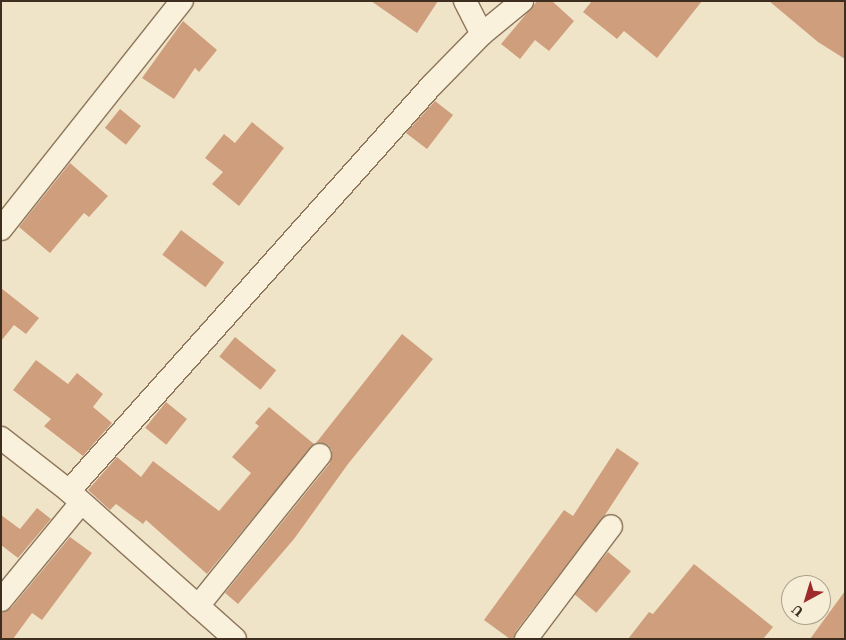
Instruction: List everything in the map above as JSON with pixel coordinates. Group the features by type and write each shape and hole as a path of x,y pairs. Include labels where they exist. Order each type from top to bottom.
{"street":[{"path":"1,229 182,1"},
{"path":"465,1 482,34"},
{"path":"1,600 75,497 432,84 482,34 522,1"},
{"path":"1,438 75,497 235,639"},
{"path":"198,606 320,455"},
{"path":"526,639 611,526"}],"building":[{"path":"371,1 438,1 417,33"},
{"path":"537,1 552,1 574,21 549,51 535,40 520,59 501,44"},
{"path":"592,1 702,1 657,58 624,31 617,39 583,12"},
{"path":"769,1 845,1 845,59 818,42"},
{"path":"183,21 217,50 199,72 195,68 174,99 142,78"},
{"path":"435,101 453,115 427,149 406,133"},
{"path":"120,109 141,126 126,145 105,128"},
{"path":"252,122 284,148 239,206 212,184 223,172 205,158 224,134 235,143"},
{"path":"70,163 108,196 89,217 84,213 50,253 19,227"},
{"path":"181,230 224,262 205,287 162,255"},
{"path":"1,288 39,318 26,334 14,325 1,341"},
{"path":"402,334 433,359 348,464 294,539 238,604 225,593 330,463 332,450 328,445 316,443"},
{"path":"235,337 276,370 260,390 219,356"},
{"path":"36,360 68,384 77,373 103,394 93,407 112,423 83,456 44,426 51,419 13,390"},
{"path":"166,402 187,419 166,445 145,428"},
{"path":"269,407 314,444 207,574 146,520 143,524 116,504 110,510 88,490 117,457 141,477 153,461 219,511 251,473 232,457 259,426 255,423"},
{"path":"617,448 639,463 605,515 516,631 513,639 510,639 484,620 564,510 573,516"},
{"path":"37,508 51,519 18,558 1,545 1,515 20,529"},
{"path":"70,537 92,553 42,620 32,613 13,639 1,639 1,613 11,608"},
{"path":"608,552 631,571 596,613 573,593"},
{"path":"694,564 773,627 763,639 628,639 649,612 653,614"},
{"path":"845,591 845,639 810,639 820,625 831,625 831,610"}]}
